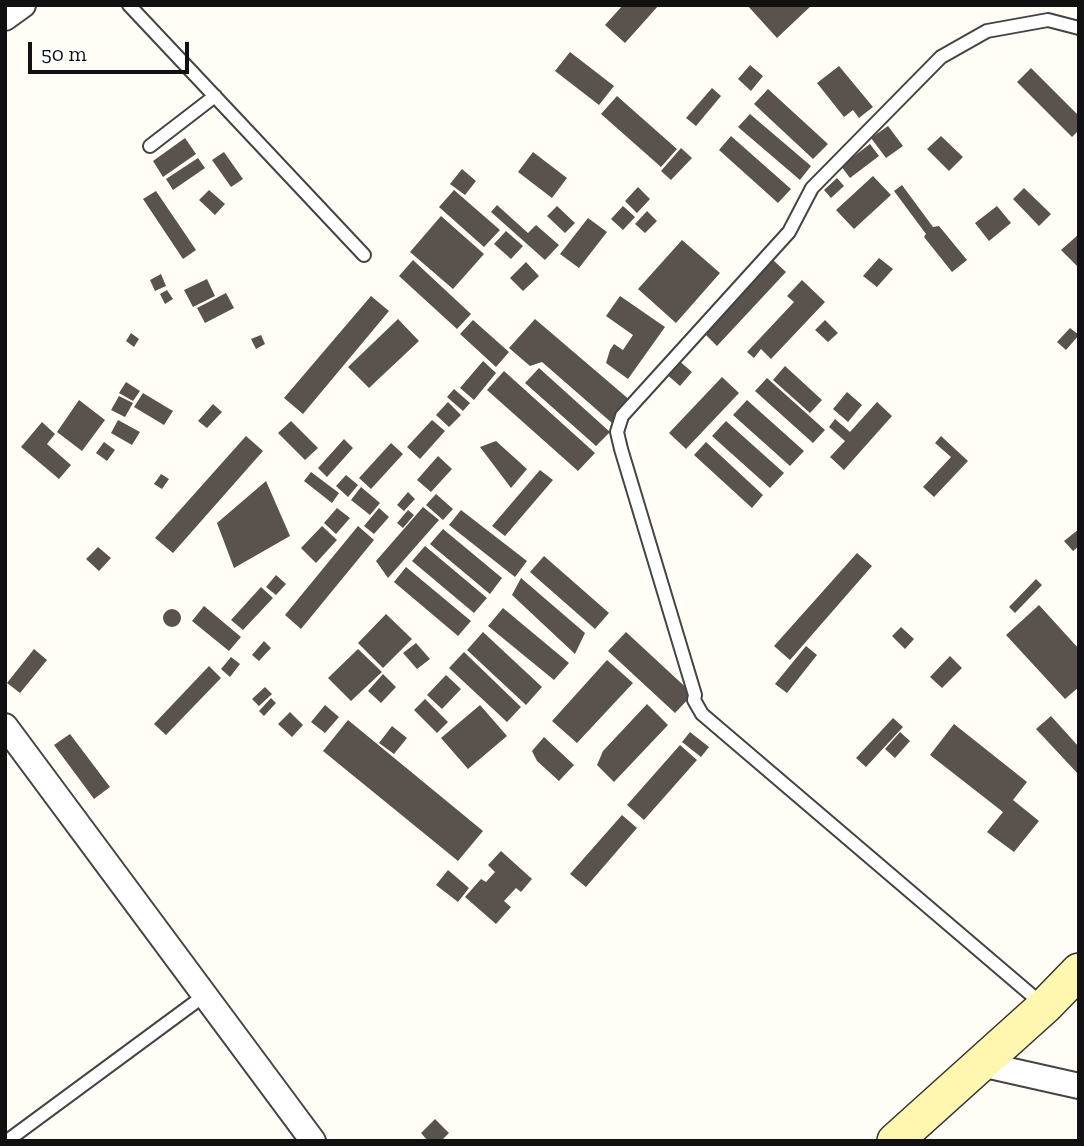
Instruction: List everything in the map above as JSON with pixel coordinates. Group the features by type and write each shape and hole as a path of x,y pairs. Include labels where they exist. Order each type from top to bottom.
{"main road":[{"path":"895,1141 1045,1006 1079,971"}],"street":[{"path":"5,18 23,5"},
{"path":"5,726 313,1141"},
{"path":"981,1064 1079,1086"}],"lane":[{"path":"129,5 363,255"},
{"path":"1045,1006 702,714 694,701 695,695 617,432 622,416 789,232 812,188 941,57 987,31 1048,20 1079,28"},
{"path":"149,146 215,96"},
{"path":"7,1141 205,995"}],"building":[{"path":"623,5 659,5 625,43 605,25"},
{"path":"747,5 812,5 777,38"},
{"path":"570,52 614,86 599,105 555,71"},
{"path":"750,65 763,76 751,91 738,79"},
{"path":"839,66 873,107 859,118 853,110 844,117 817,83"},
{"path":"1031,68 1079,116 1079,130 1072,137 1017,82"},
{"path":"712,88 721,96 696,126 686,118"},
{"path":"768,89 828,144 813,159 754,104"},
{"path":"617,96 677,149 661,167 601,114"},
{"path":"750,114 811,166 800,180 738,127"},
{"path":"888,126 903,146 886,158 871,138"},
{"path":"731,136 791,189 778,203 719,150"},
{"path":"941,136 963,157 949,171 927,149"},
{"path":"185,138 196,154 163,177 153,161"},
{"path":"870,144 879,156 850,178 841,166"},
{"path":"681,148 692,158 671,180 661,171"},
{"path":"224,152 243,179 231,187 212,160"},
{"path":"533,152 567,178 552,198 518,172"},
{"path":"198,158 205,168 173,190 166,179"},
{"path":"462,169 476,181 465,195 450,184"},
{"path":"873,176 891,195 854,229 836,210"},
{"path":"837,178 844,186 831,198 824,190"},
{"path":"902,185 933,227 939,226 967,260 952,272 924,237 926,234 894,191"},
{"path":"638,187 650,199 637,213 625,201"},
{"path":"1024,188 1051,214 1039,226 1013,199"},
{"path":"209,190 225,204 215,215 199,200"},
{"path":"454,190 500,230 484,247 439,207"},
{"path":"156,191 196,250 183,259 143,199"},
{"path":"497,205 528,233 536,225 559,245 545,260 491,212"},
{"path":"557,206 575,223 565,233 547,216"},
{"path":"623,206 635,217 623,230 611,219"},
{"path":"997,206 1011,223 989,241 975,223"},
{"path":"647,211 657,221 645,233 635,224"},
{"path":"441,216 484,254 453,289 410,252"},
{"path":"588,218 607,232 579,268 560,254"},
{"path":"506,231 523,246 511,259 494,244"},
{"path":"1079,234 1079,268 1061,250"},
{"path":"682,240 720,273 676,323 638,289"},
{"path":"879,258 893,269 877,287 863,276"},
{"path":"413,260 471,314 457,329 399,276"},
{"path":"773,260 786,272 717,346 704,333"},
{"path":"526,262 539,276 523,291 510,278"},
{"path":"161,274 166,286 155,291 150,280"},
{"path":"207,279 215,296 193,307 184,290"},
{"path":"802,280 825,302 771,359 761,349 754,358 747,352 794,302 787,296"},
{"path":"167,290 173,299 165,304 160,294"},
{"path":"226,293 234,308 205,323 197,308"},
{"path":"371,296 389,311 303,414 284,398"},
{"path":"620,296 665,327 628,379 606,363 614,344 623,350 633,335 606,316"},
{"path":"398,319 419,341 369,388 348,367"},
{"path":"535,319 631,401 612,423 542,362 530,366 509,348"},
{"path":"473,320 509,352 496,367 460,334"},
{"path":"825,320 838,333 828,342 815,330"},
{"path":"1070,328 1079,335 1066,350 1057,342"},
{"path":"131,333 139,339 134,347 126,341"},
{"path":"261,335 265,344 256,349 251,339"},
{"path":"677,359 692,372 680,386 665,373"},
{"path":"483,361 496,373 474,400 460,388"},
{"path":"785,366 822,400 810,413 773,380"},
{"path":"539,368 610,432 596,446 525,383"},
{"path":"504,371 595,453 578,471 487,390"},
{"path":"722,377 739,393 686,449 669,433"},
{"path":"767,378 825,430 813,443 755,391"},
{"path":"126,382 140,391 133,401 119,393"},
{"path":"454,389 470,403 463,411 447,397"},
{"path":"847,392 862,405 848,422 833,409"},
{"path":"143,393 173,411 164,425 134,407"},
{"path":"119,396 133,403 125,417 111,410"},
{"path":"79,400 105,420 82,451 57,432"},
{"path":"747,400 804,451 790,466 733,415"},
{"path":"448,402 461,415 449,427 436,415"},
{"path":"877,402 892,416 844,470 830,457 845,441 829,427 835,419 850,432"},
{"path":"213,404 222,412 207,428 198,421"},
{"path":"118,420 140,432 132,445 111,433"},
{"path":"432,420 445,431 420,459 407,447"},
{"path":"291,421 318,448 305,460 278,433"},
{"path":"726,421 784,473 770,488 712,436"},
{"path":"42,422 55,434 47,444 71,465 59,479 21,447"},
{"path":"246,436 263,451 173,553 155,538"},
{"path":"941,436 968,461 934,497 923,487 951,457 935,443"},
{"path":"344,439 353,448 327,477 318,468"},
{"path":"496,441 527,469 511,488 480,447"},
{"path":"104,442 115,450 107,461 96,453"},
{"path":"706,442 763,495 752,508 694,455"},
{"path":"391,443 403,454 371,489 359,478"},
{"path":"438,456 452,469 431,492 417,480"},
{"path":"540,470 553,480 505,536 492,526"},
{"path":"311,472 339,493 332,503 304,481"},
{"path":"161,474 169,479 162,489 154,484"},
{"path":"346,475 358,485 348,497 336,486"},
{"path":"266,481 290,536 234,568 217,523"},
{"path":"361,487 380,503 370,515 351,500"},
{"path":"408,492 415,499 404,511 397,505"},
{"path":"436,494 453,509 443,520 426,505"},
{"path":"423,507 439,520 388,578 376,561"},
{"path":"337,508 350,518 336,534 324,523"},
{"path":"379,508 389,517 374,534 364,526"},
{"path":"408,510 414,515 403,528 397,523"},
{"path":"461,510 527,561 515,577 449,525"},
{"path":"322,526 337,540 316,563 301,548"},
{"path":"358,526 374,540 301,629 285,615"},
{"path":"443,529 502,578 490,594 430,544"},
{"path":"1079,529 1079,546 1073,551 1064,541"},
{"path":"425,546 487,598 474,613 412,561"},
{"path":"98,547 111,558 99,571 86,559"},
{"path":"857,553 872,566 790,660 774,646"},
{"path":"544,556 609,613 595,629 530,572"},
{"path":"406,567 471,621 458,636 394,582"},
{"path":"276,575 286,584 276,595 266,587"},
{"path":"521,578 585,633 575,654 512,595"},
{"path":"1036,579 1042,585 1015,613 1009,607"},
{"path":"261,587 273,598 243,630 231,620"},
{"path":"1039,605 1079,649 1079,687 1065,699 1006,635"},
{"path":"204,606 241,637 229,651 192,621"},
{"path":"503,608 569,663 554,680 488,626"},
{"path":"168,609 176,609 181,618 179,625 168,627 163,622 163,614"},
{"path":"386,614 412,639 383,668 358,643"},
{"path":"901,627 914,639 905,649 892,636"},
{"path":"483,632 542,687 526,705 467,650"},
{"path":"626,632 693,694 675,713 608,651"},
{"path":"264,641 271,648 259,661 252,655"},
{"path":"416,643 430,659 417,669 403,653"},
{"path":"806,646 817,655 787,693 775,684"},
{"path":"34,649 47,660 20,693 7,683"},
{"path":"358,649 382,672 351,701 328,678"},
{"path":"464,652 521,707 507,722 449,668"},
{"path":"950,656 962,668 942,688 930,677"},
{"path":"231,657 240,664 230,677 221,669"},
{"path":"607,660 633,683 577,743 552,721"},
{"path":"209,666 221,678 166,735 154,724"},
{"path":"383,674 396,687 381,703 368,691"},
{"path":"446,675 461,689 442,709 427,695"},
{"path":"265,687 272,694 259,706 252,699"},
{"path":"271,698 276,703 264,716 259,711"},
{"path":"425,699 448,722 437,733 414,710"},
{"path":"647,704 668,725 614,782 597,765 603,751"},
{"path":"325,705 339,717 325,733 311,722"},
{"path":"480,705 507,736 468,769 441,738"},
{"path":"290,712 303,725 292,737 278,724"},
{"path":"1051,716 1079,747 1079,775 1036,729"},
{"path":"893,718 903,727 866,767 856,758"},
{"path":"348,720 483,831 458,861 323,751"},
{"path":"954,724 1027,782 1013,800 1039,821 1014,852 987,832 1003,812 930,755"},
{"path":"392,726 407,738 394,754 379,743"},
{"path":"690,732 709,747 701,757 682,742"},
{"path":"900,732 910,741 895,758 885,749"},
{"path":"70,734 110,787 94,799 54,745"},
{"path":"544,737 574,765 559,781 537,761 532,751"},
{"path":"680,745 697,760 644,820 627,805"},
{"path":"622,815 637,828 586,887 570,874"},
{"path":"501,851 532,879 521,892 516,888 504,901 511,907 496,924 465,897 481,879 486,882 495,872 488,865"},
{"path":"448,870 469,888 458,902 436,885"},
{"path":"435,1119 449,1133 441,1141 428,1141 421,1133"}]}
